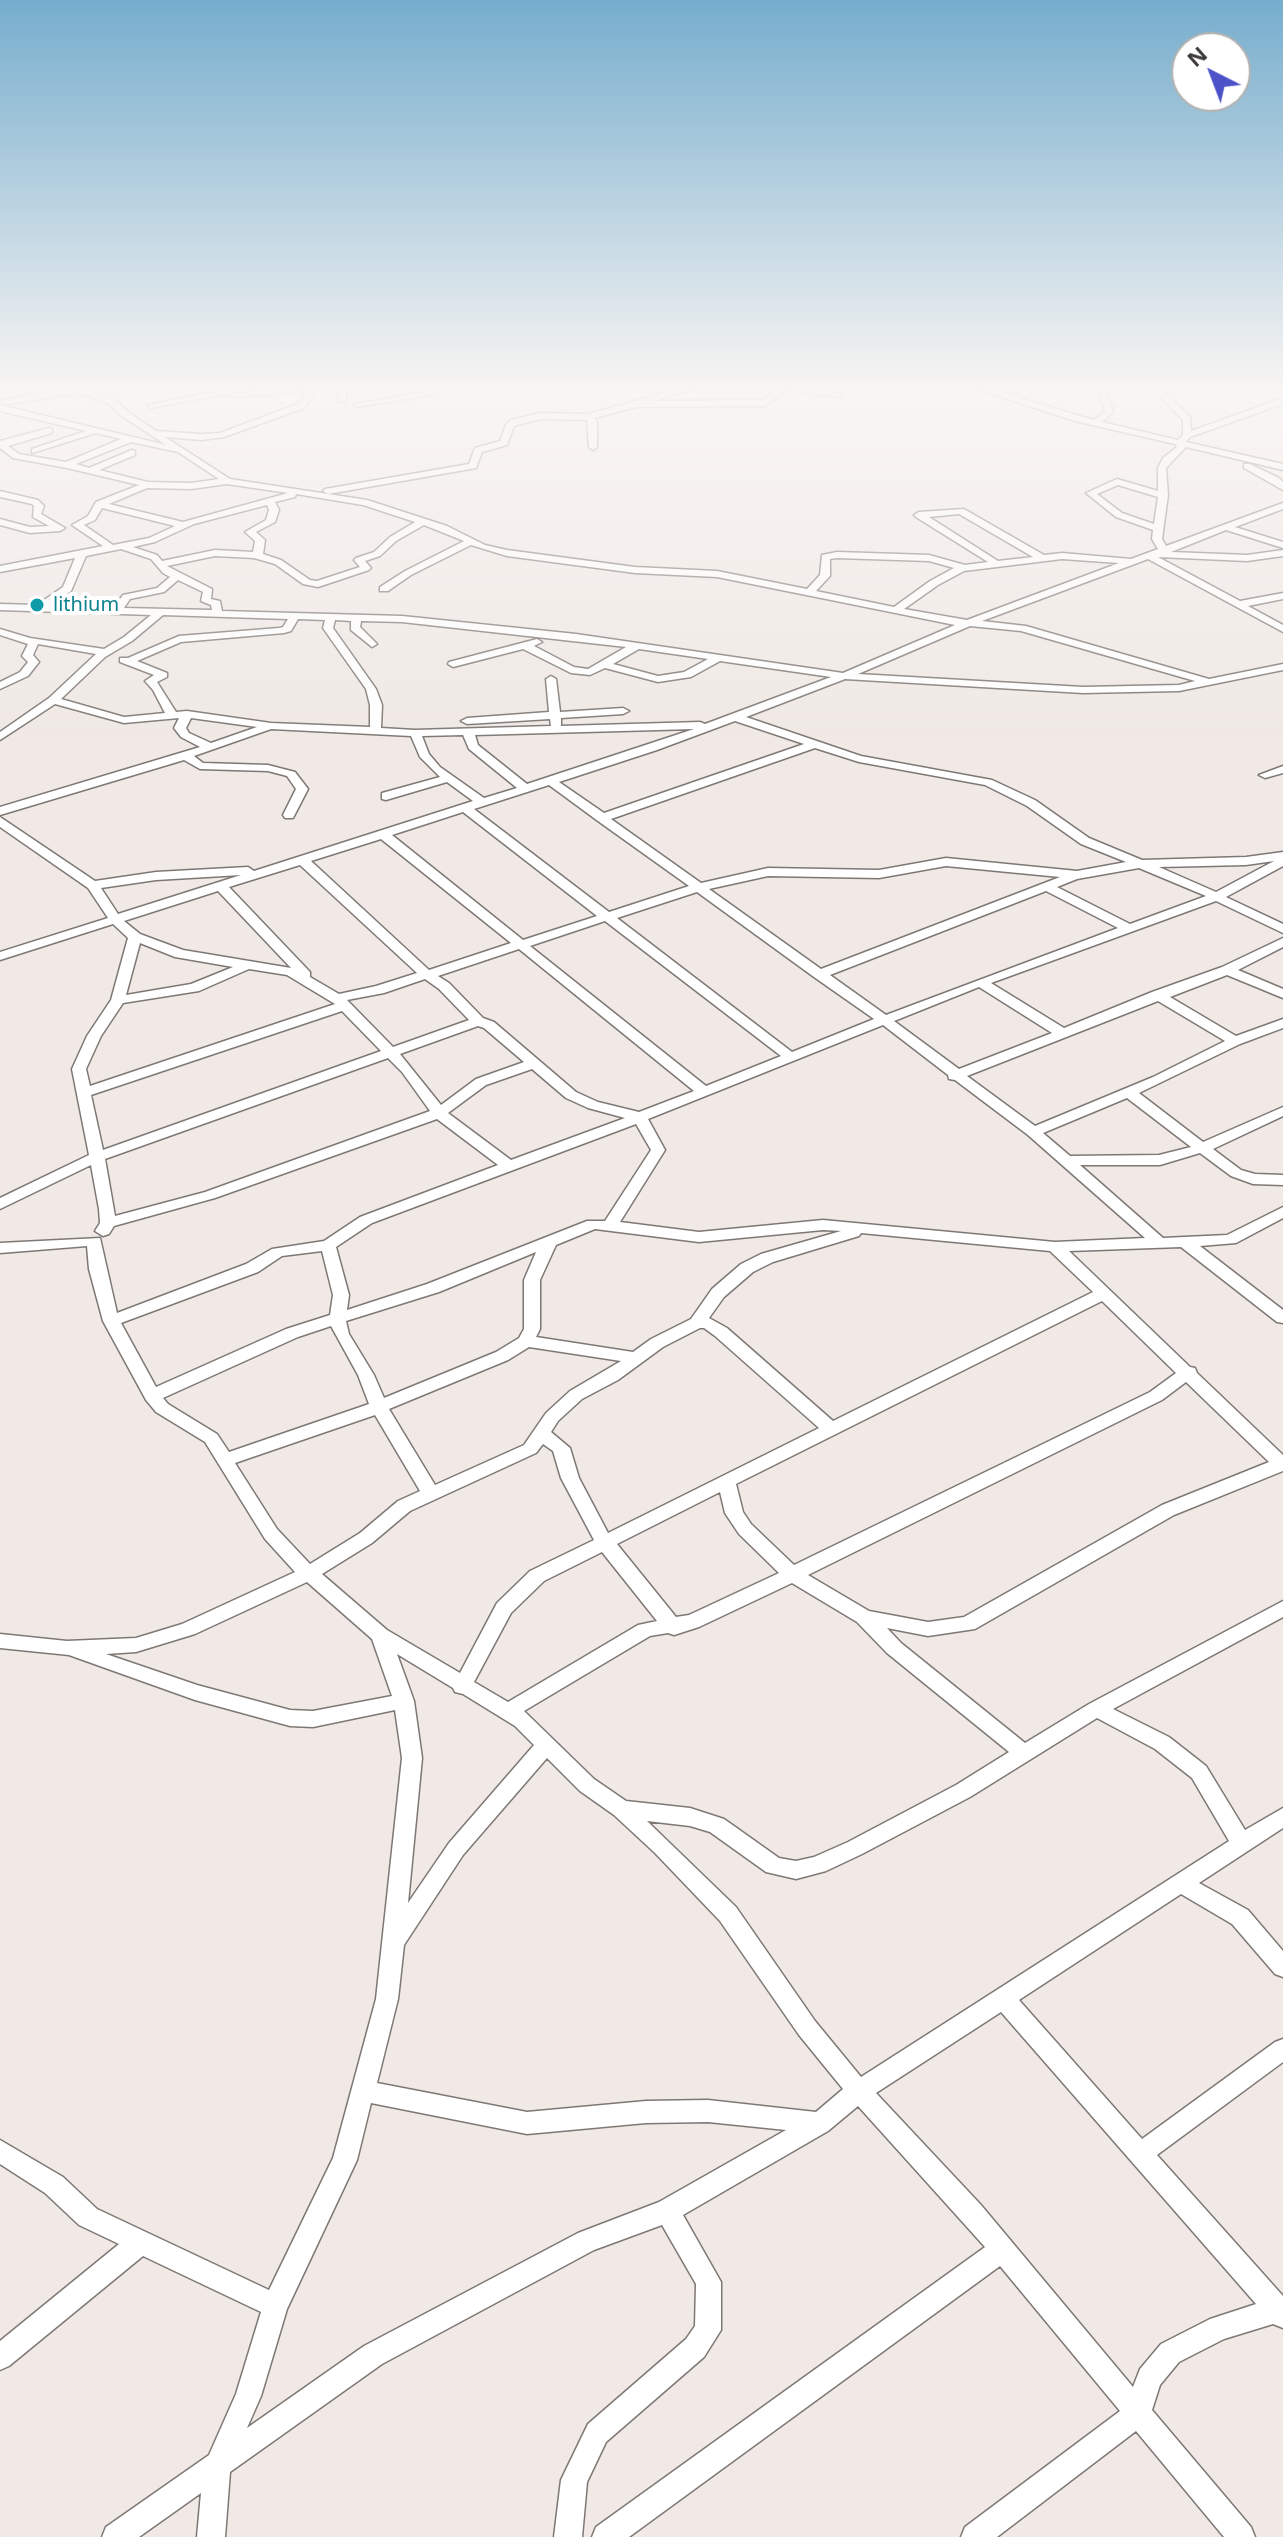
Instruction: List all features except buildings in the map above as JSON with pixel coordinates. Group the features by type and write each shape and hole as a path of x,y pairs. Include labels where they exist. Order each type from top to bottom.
{"street":[{"path":"39,506 36,515 60,528"},
{"path":"2,513 30,530 60,528 92,518 98,506"},
{"path":"109,506 184,525"},
{"path":"0,569 152,540 184,525 247,506"},
{"path":"255,555 260,552 260,540 250,532 270,522 272,506"},
{"path":"378,506 507,553 635,570 717,574 968,623 1022,628 1214,684"},
{"path":"1113,506 1119,515 1159,529"},
{"path":"1157,553 1162,506"},
{"path":"0,956 466,809 714,725 844,676 968,623 1282,506"},
{"path":"994,562 919,515 961,511 1040,557"},
{"path":"160,564 215,553 255,555 279,563 312,584 324,583 366,568 359,560 377,554 393,539 423,521"},
{"path":"77,525 117,548 154,557 177,576 208,591 207,602 216,603 217,612"},
{"path":"1226,527 1283,545"},
{"path":"384,589 408,573 470,542"},
{"path":"1157,553 1247,558 1283,553"},
{"path":"1157,553 1283,629"},
{"path":"0,555 13,566"},
{"path":"39,608 67,589 81,555"},
{"path":"809,593 824,580 828,556 929,558 962,568"},
{"path":"896,610 962,568 1065,556 1133,562"},
{"path":"118,609 127,597 160,590 177,576"},
{"path":"1241,604 1283,596"},
{"path":"0,607 356,617 556,635 844,676 1083,690 1214,684 1283,667"},
{"path":"0,623 22,608"},
{"path":"0,737 53,700 105,653 128,639 163,610"},
{"path":"129,661 179,639 283,631 295,615"},
{"path":"331,616 328,628 375,700 375,732"},
{"path":"356,617 355,628 372,644"},
{"path":"0,632 105,653 163,675 150,681 158,688 172,715"},
{"path":"453,664 526,646 556,635"},
{"path":"0,686 24,674 34,662 27,656 33,640"},
{"path":"526,646 571,670 590,672 635,647"},
{"path":"601,664 655,679 687,675 716,659"},
{"path":"551,679 557,731"},
{"path":"53,700 124,720 187,714 271,726 415,733 623,711"},
{"path":"187,714 180,728 185,735 210,747"},
{"path":"735,717 859,759 988,782 1031,803 1085,841 1283,929"},
{"path":"0,723 17,727"},
{"path":"467,726 557,731 635,725 714,725"},
{"path":"0,811 186,756 271,726"},
{"path":"467,726 473,747 526,789"},
{"path":"415,733 424,755 446,779 483,803"},
{"path":"602,818 816,744"},
{"path":"186,756 200,766 268,768 291,774 302,789 289,815"},
{"path":"1265,775 1283,769"},
{"path":"386,796 446,779"},
{"path":"551,781 883,1019 954,1076 1033,1132 1161,1244"},
{"path":"466,809 788,1055"},
{"path":"0,821 93,885 115,919 135,937 180,954 291,972 310,979"},
{"path":"383,834 522,942 703,1091"},
{"path":"819,974 1077,875 1136,864 1283,858"},
{"path":"111,1321 252,1268 271,1254 328,1245 366,1220 640,1117 788,1055 980,982 1216,897 1283,858"},
{"path":"301,859 425,973 444,986 478,1021 489,1025 571,1095 593,1105 640,1117 658,1150 611,1224"},
{"path":"84,1093 425,973 699,887 768,872 879,874 946,862 1077,875"},
{"path":"93,885 156,876 270,870"},
{"path":"221,886 310,979 340,1002 419,1084 439,1113 509,1166"},
{"path":"1047,887 1127,927"},
{"path":"108,1223 80,1065 118,1000 135,937"},
{"path":"954,1076 1227,970 1283,942"},
{"path":"118,1000 194,988 248,965"},
{"path":"1227,970 1283,994"},
{"path":"980,982 1062,1033"},
{"path":"1157,995 1235,1041"},
{"path":"0,1204 32,1185 97,1157 478,1021"},
{"path":"1033,1132 1129,1093 1235,1041 1283,1023"},
{"path":"532,1064 481,1082 439,1113 210,1195 108,1223 94,1241 97,1269 111,1321 152,1396 162,1408 211,1438 227,1459 271,1534 310,1573 380,1635 462,1687 510,1710 587,1785 621,1809 728,1914 807,2028 859,2091 1002,2250 1241,2537"},
{"path":"1129,1093 1236,1173 1253,1179 1283,1180"},
{"path":"1066,1161 1160,1160 1202,1148 1283,1111"},
{"path":"152,1396 292,1333 433,1288 593,1224 611,1224 646,1233 699,1237 823,1225 860,1231 1055,1247 1230,1240 1283,1212"},
{"path":"697,1323 718,1293 747,1268 767,1258 860,1231"},
{"path":"0,1248 94,1241"},
{"path":"227,1459 379,1407 502,1356 526,1341 532,1329 532,1280 549,1242"},
{"path":"1185,1242 1283,1318"},
{"path":"328,1245 341,1295 337,1320 379,1407 431,1494"},
{"path":"864,1617 928,1629 968,1624 1168,1510 1283,1464 1055,1247"},
{"path":"462,1687 504,1608 537,1576 603,1540 727,1482 1105,1293"},
{"path":"4,1639 67,1648 136,1645 188,1629 310,1573 366,1538 404,1506 530,1449 543,1435 552,1417 576,1395 657,1343 697,1323 708,1323 721,1332 832,1430"},
{"path":"526,1341 636,1358"},
{"path":"510,1710 645,1630 674,1628 792,1574 1156,1396 1189,1372"},
{"path":"543,1435 561,1448 570,1478 603,1540 674,1628"},
{"path":"727,1482 734,1513 739,1521 792,1574 864,1617 894,1648 1024,1753"},
{"path":"621,1809 690,1817 717,1825 766,1861 796,1870 818,1865 963,1791 1096,1709 1283,1608"},
{"path":"211,2537 217,2467 248,2396 275,2306 345,2160 387,1999 412,1758 404,1701 380,1635"},
{"path":"67,1648 195,1692 290,1718 313,1719 404,1701"},
{"path":"1096,1709 1162,1743 1199,1772 1242,1843"},
{"path":"393,1942 456,1849 546,1745"},
{"path":"116,2537 373,2355 587,2241 667,2211 820,2123 859,2091 1283,1817"},
{"path":"1181,1883 1240,1917 1283,1967"},
{"path":"975,2537 1138,2414 1149,2378 1170,2353 1219,2328 1282,2311 1003,1998"},
{"path":"1140,2154 1283,2049"},
{"path":"363,2091 527,2123 646,2112 708,2111 820,2123"},
{"path":"0,2151 54,2185 88,2217 139,2244 275,2306"},
{"path":"568,2537 574,2480 597,2433 695,2348 708,2330 709,2282 667,2211"},
{"path":"0,2357 139,2244"},
{"path":"606,2537 1002,2250"}],"place":[{"name":"lithium","path":"37,605"}]}
